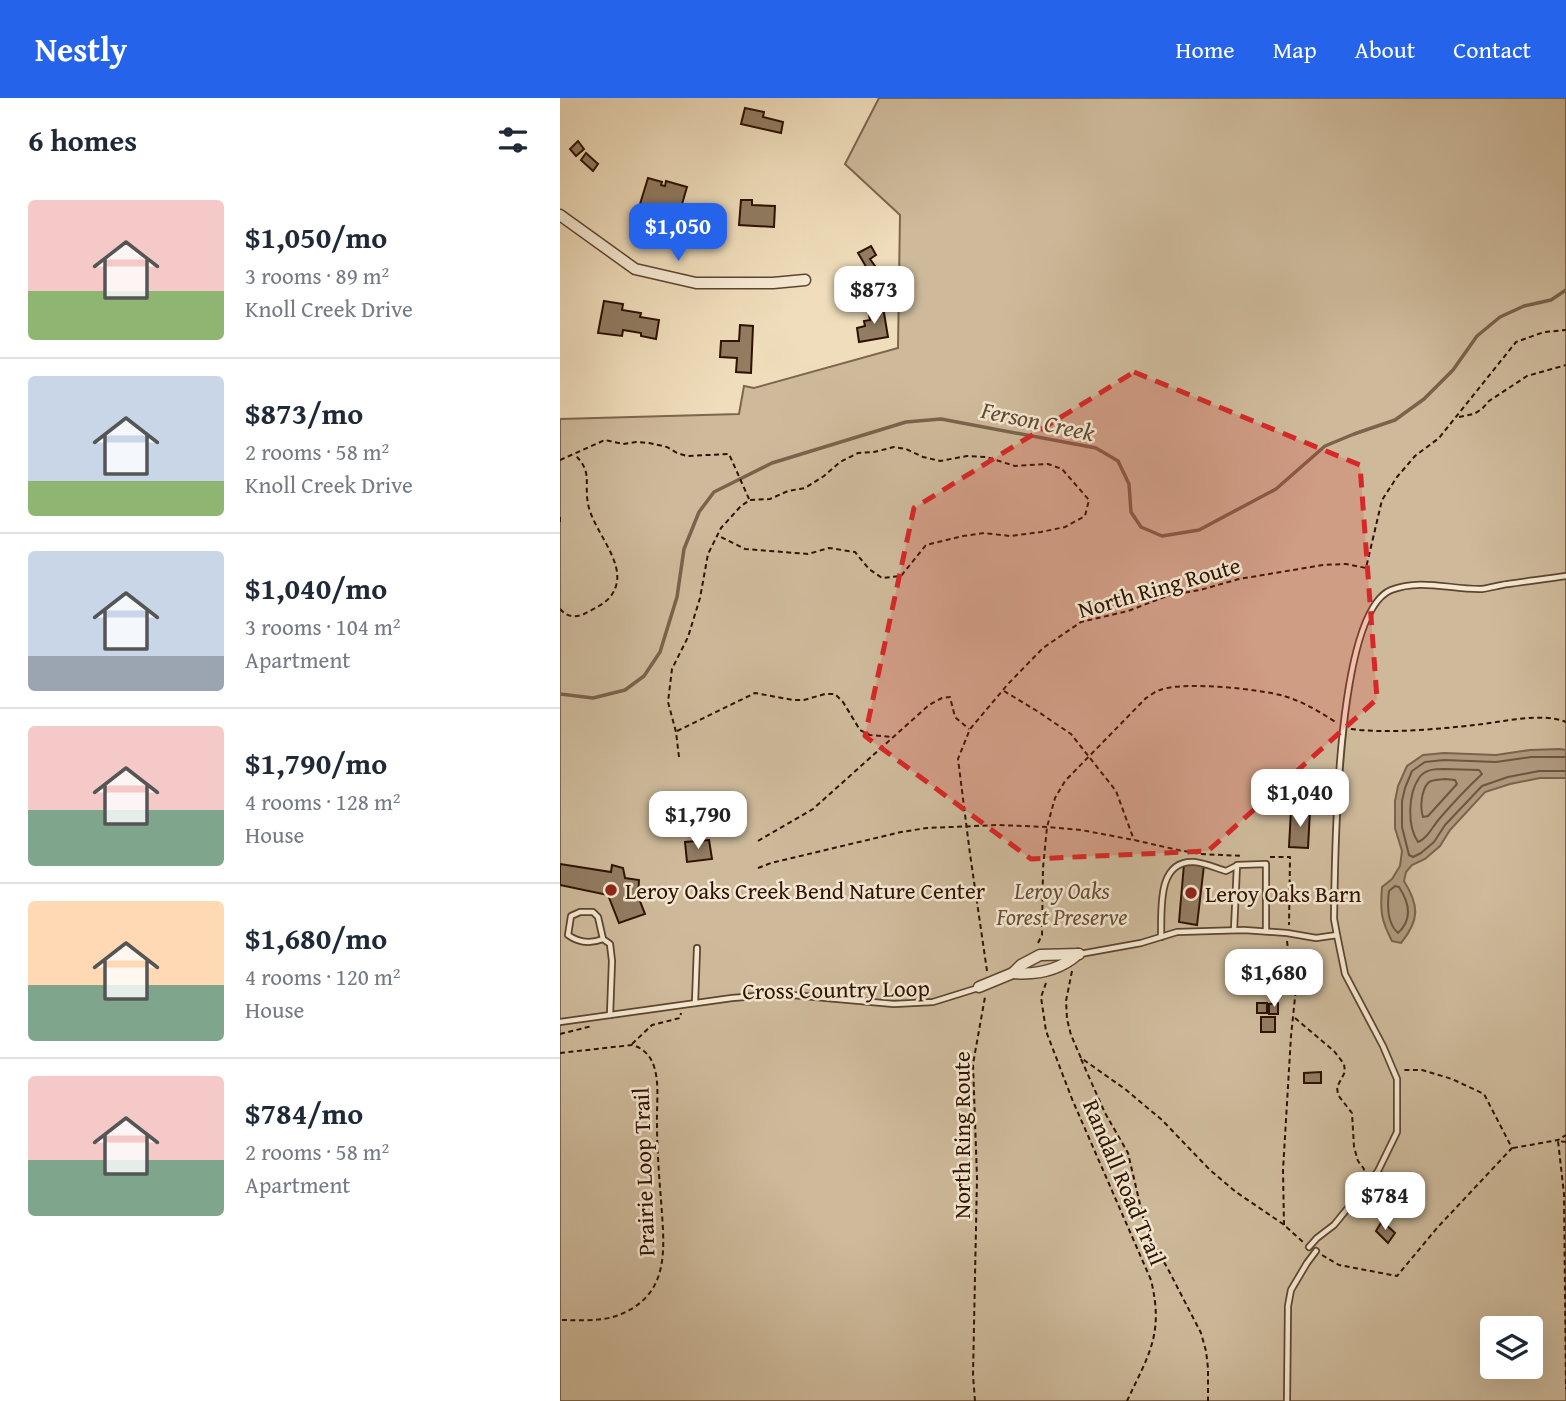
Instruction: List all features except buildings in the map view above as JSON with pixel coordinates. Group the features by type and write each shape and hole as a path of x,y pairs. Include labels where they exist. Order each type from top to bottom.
{"street":[{"path":"560,215 635,270 696,283 773,283 805,280"},
{"path":"984,986 1013,973 1021,965 1040,955 1076,957"},
{"path":"1013,973 1045,972 1076,957"}],"lane":[{"path":"1309,1247 1334,1225 1378,1171 1397,1132 1397,1079 1361,1001 1345,974 1334,919 1339,763 1344,717 1356,650 1370,612 1383,595 1405,586 1439,584 1481,589 1566,576"},
{"path":"1161,937 1162,897 1166,877 1181,864 1194,862 1226,871 1237,865 1266,864 1266,931"},
{"path":"1234,930 1237,865"},
{"path":"603,939 588,943 568,935 570,916 580,912 593,912 598,917 603,939 610,944 610,1015"},
{"path":"1076,957 1177,932 1266,931 1316,938 1337,935"},
{"path":"695,1003 697,948"},
{"path":"560,1022 781,993 894,1004 933,1002 984,986"},
{"path":"1287,1401 1288,1306 1295,1283 1316,1251"}],"path":[{"name":"North Ring Route","path":"975,1401 973,1375 977,1178 973,1064 984,986 958,759 970,729 1043,648 1081,622 1128,611 1170,595 1239,579 1324,565 1346,564 1366,568 1382,500 1397,477 1415,456 1439,439 1516,342 1544,332 1566,330"},
{"path":"1457,417 1474,414 1527,376 1566,365"},
{"path":"560,460 605,440 623,444 649,443 687,456 729,454 750,500"},
{"path":"679,757 668,702 672,669 688,637 700,598 708,554 721,528 750,500 770,499 788,491 805,488 840,462 858,453 894,447 940,461 967,456 986,457 1015,466 1048,464 1062,469 1089,499 1085,516 1065,527 1010,536 984,533 926,545 901,576 882,578 869,569 855,552 830,548 808,554 745,549 718,535"},
{"path":"560,609 567,616 577,617 605,603 616,586 617,570 614,560 588,505 587,471 573,453"},
{"path":"560,517 560,524"},
{"path":"1038,946 1042,935 1047,827 1055,798 1065,781 1146,698 1160,690 1178,686 1206,686 1282,695 1311,706 1337,723"},
{"path":"1003,690 1071,734 1116,791 1134,840"},
{"path":"676,732 755,693 793,700 835,694 860,730 870,735 894,737"},
{"path":"758,841 813,809 929,705 942,698 950,697 955,717 970,729"},
{"path":"1347,727 1353,730 1376,731 1446,728 1538,718 1558,718 1566,722"},
{"path":"758,868 874,837 927,828 966,826 1081,830 1201,854 1248,856"},
{"path":"1269,857 1290,857 1287,933 1290,965 1296,988 1283,1170 1284,1225"},
{"path":"1076,957 1066,1001 1071,1035 1105,1113 1128,1153 1146,1230 1201,1333 1208,1368 1208,1401"},
{"name":"Randall Road Trail","path":"1048,980 1041,997 1046,1031 1072,1099 1151,1280 1155,1299 1157,1326 1149,1354 1127,1401"},
{"path":"560,1053 632,1045 652,1025 680,1018 680,1006"},
{"path":"1294,1018 1334,1051 1344,1064 1345,1072 1337,1087 1338,1096 1352,1113 1354,1147 1358,1161 1364,1169 1362,1179"},
{"path":"560,1034 602,1024"},
{"name":"Prairie Loop Trail","path":"560,1320 595,1320 618,1316 639,1304 655,1284 663,1261 655,1065 648,1053 632,1045"},
{"path":"1081,1058 1125,1089 1162,1120 1209,1170 1284,1225 1309,1247"},
{"path":"1393,1070 1422,1070 1452,1079 1483,1094 1512,1148"},
{"path":"1316,1251 1339,1265 1397,1276 1437,1228 1512,1148 1558,1140 1566,1135"},
{"path":"1566,1142 1558,1141 1563,1194 1566,1389"}],"highlighted area":[{"path":"1134,372 1360,465 1377,699 1208,851 1031,859 865,736 914,508"}],"green space":[{"name":"Leroy Oaks Forest Preserve","path":"879,98 1566,98 1566,1401 560,1401 560,419 739,414 744,386 754,388 898,348 900,215 845,164"}],"water":[{"path":"1566,750 1566,778 1540,778 1485,792 1450,830 1440,846 1425,859 1412,865 1406,872 1404,881 1415,905 1414,920 1401,943 1392,941 1382,915 1382,887 1392,879 1400,866 1402,851 1395,828 1395,801 1407,766 1423,755 1496,755"}],"waterway":[{"name":"Ferson Creek","path":"560,694 593,698 625,690 644,676 660,652 677,597 684,549 699,512 714,492 772,463 906,422 941,419 1096,448 1118,461 1129,484 1131,512 1141,527 1162,536 1199,530 1276,489 1325,446 1395,420 1424,399 1453,370 1477,336 1500,317 1524,306 1551,300 1566,290"}],"place":[{"name":"Leroy Oaks Creek Bend Nature Center","path":"611,890"},
{"name":"Leroy Oaks Barn","path":"1191,893"}]}
